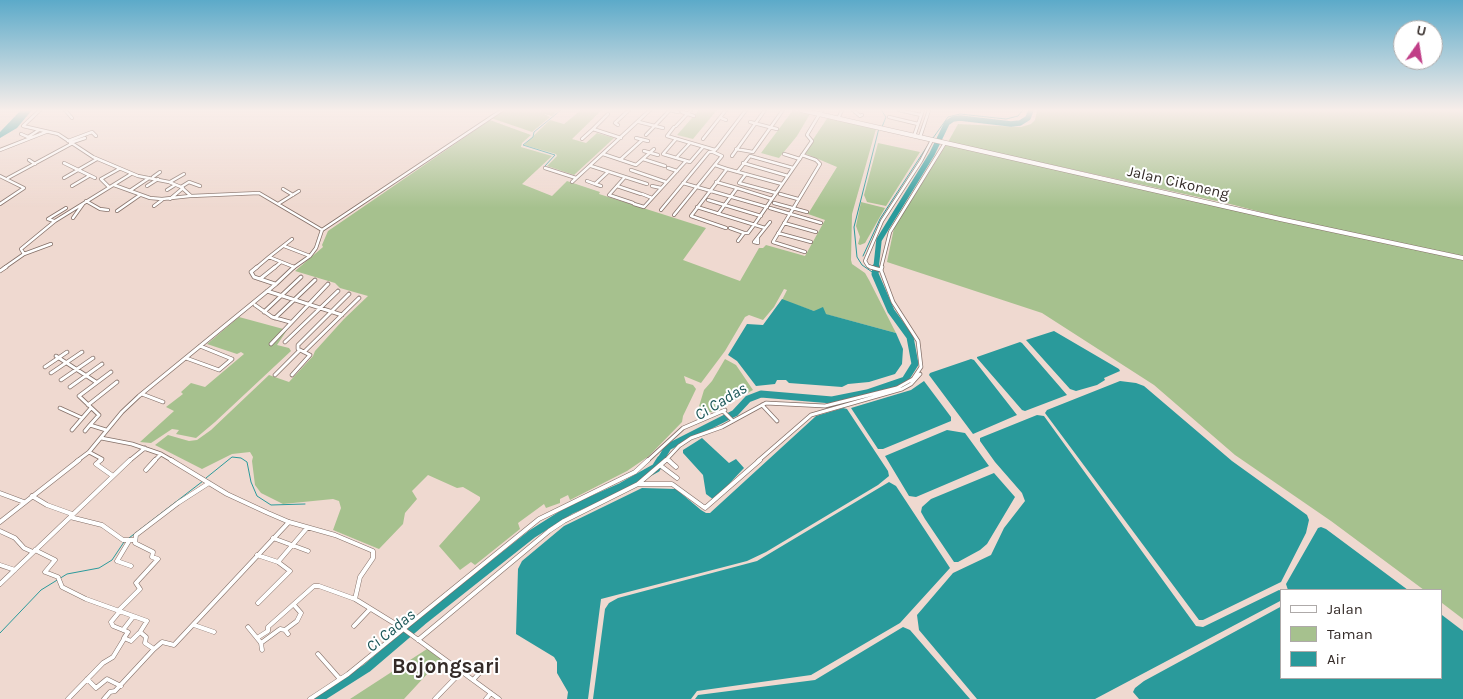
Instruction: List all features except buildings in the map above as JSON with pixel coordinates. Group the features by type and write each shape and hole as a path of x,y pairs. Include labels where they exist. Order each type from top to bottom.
{"street":[{"path":"0,150 19,143"},
{"path":"8,178 70,143 98,159 132,174 170,182 182,188 191,196"},
{"path":"0,522 89,452 106,430 142,393 293,267 310,256 316,248 322,230 453,143"},
{"path":"572,182 617,143"},
{"path":"620,160 639,143"},
{"path":"673,143 663,154 686,161 691,161 703,147"},
{"path":"674,215 722,156 714,151 690,143 676,158"},
{"path":"661,210 709,152 714,151 721,143"},
{"path":"732,156 740,143"},
{"path":"736,148 753,152 760,143"},
{"path":"727,169 691,216 748,233 768,208 772,199 793,168 803,157 811,143"},
{"path":"880,270 868,266 865,259 882,221 932,143"},
{"path":"417,639 554,527 638,484 661,466 679,446 691,438 718,429 731,419 768,402 825,406 897,388 916,375 921,367 918,340 894,302 880,270 890,232 944,143"},
{"name":"Jalan Cikoneng","path":"944,143 1280,219 1463,258"},
{"path":"603,154 636,165 654,149"},
{"path":"644,151 658,155"},
{"path":"784,154 819,162 818,168 773,242 806,252"},
{"path":"738,171 750,156 793,168"},
{"path":"64,178 98,159"},
{"path":"643,159 677,171"},
{"path":"29,160 35,164"},
{"path":"625,177 609,195 644,207 686,161"},
{"path":"64,163 95,178"},
{"path":"743,163 788,176"},
{"path":"591,165 647,184"},
{"path":"715,165 782,184"},
{"path":"109,187 101,179 120,168"},
{"path":"545,168 576,178"},
{"path":"631,170 666,182"},
{"path":"131,190 160,172"},
{"path":"595,184 608,172"},
{"path":"24,254 21,249 55,221 132,174"},
{"path":"170,182 184,174"},
{"path":"746,174 740,183 776,193"},
{"path":"0,176 8,178 24,188 0,204"},
{"path":"72,186 90,176"},
{"path":"147,186 158,179"},
{"path":"587,181 601,186"},
{"path":"169,199 189,182 200,186"},
{"path":"716,182 772,199"},
{"path":"683,183 821,223"},
{"path":"114,185 140,195 162,199 254,192 322,230"},
{"path":"167,190 175,185"},
{"path":"617,186 652,198"},
{"path":"652,186 661,188"},
{"path":"718,214 737,188"},
{"path":"283,189 293,195"},
{"path":"278,204 298,191"},
{"path":"780,194 798,199"},
{"path":"117,210 140,195"},
{"path":"154,206 162,199"},
{"path":"708,200 761,216"},
{"path":"86,201 108,210"},
{"path":"73,218 83,206 82,203"},
{"path":"774,203 807,212"},
{"path":"697,207 765,228"},
{"path":"55,221 48,219 66,208"},
{"path":"758,238 770,222"},
{"path":"784,223 816,232"},
{"path":"738,241 744,233"},
{"path":"778,233 811,242"},
{"path":"275,283 253,277 251,272 292,239"},
{"path":"0,271 24,254 50,244"},
{"path":"284,245 310,256"},
{"path":"269,257 293,267"},
{"path":"260,279 281,262"},
{"path":"264,312 301,278"},
{"path":"275,318 315,280"},
{"path":"271,344 328,284"},
{"path":"266,291 342,315"},
{"path":"284,342 338,291"},
{"path":"292,375 310,356 297,348 298,345 349,294"},
{"path":"275,375 359,298"},
{"path":"255,305 275,318 290,322"},
{"path":"186,358 219,370 232,359 200,346"},
{"path":"45,367 57,357 68,352"},
{"path":"51,373 82,352"},
{"path":"57,357 96,382"},
{"path":"61,380 93,358"},
{"path":"70,387 102,364"},
{"path":"85,431 99,415 79,396 111,372"},
{"path":"638,484 672,484 705,508 811,415 902,389 911,384 920,374"},
{"path":"72,430 90,406 117,382"},
{"path":"142,393 163,402"},
{"path":"762,405 777,421"},
{"path":"60,408 82,418"},
{"path":"310,699 340,679 404,629 539,519 635,472 684,428 724,410 731,419"},
{"path":"90,425 106,430"},
{"path":"101,438 145,448 161,454 227,494 289,522 335,535 374,552 373,558 360,577 355,598"},
{"path":"0,584 145,448"},
{"path":"89,452 102,459 96,464 113,476"},
{"path":"146,470 161,454"},
{"path":"667,459 676,467"},
{"path":"661,466 677,478"},
{"path":"131,566 117,561 129,540 208,483"},
{"path":"0,494 24,502"},
{"path":"32,496 71,516 102,524 154,552 152,557 158,559 136,583 140,589 110,622 113,626 128,633 113,657 103,663 68,699"},
{"path":"104,699 110,692 115,692 162,642 174,646 289,522"},
{"path":"278,562 307,528"},
{"path":"0,531 15,538 24,548 55,560 45,572 59,580 62,587 147,622 132,641 124,639"},
{"path":"273,538 308,551"},
{"path":"257,556 278,562 290,571 258,603"},
{"path":"0,565 15,570"},
{"path":"257,638 267,632 267,627 316,586 355,598 404,629 499,699"},
{"path":"262,643 280,630 287,632 297,621 301,613 294,605"},
{"path":"354,626 370,609"},
{"path":"123,630 133,616"},
{"path":"194,625 214,632"},
{"path":"248,627 262,643 262,650"},
{"path":"140,632 146,637 145,643 154,649"},
{"path":"318,654 340,679"},
{"path":"473,680 484,668"},
{"path":"435,699 461,672"},
{"path":"87,679 96,688 107,679 121,686"},
{"path":"486,699 492,693"}],"green space":[{"path":"457,143 522,143 521,147 552,156 522,184 552,196 567,181 600,192 599,194 706,228 683,260 740,281 759,248 763,248 766,245 805,256 825,220 808,214 837,167 804,153 811,143 872,143 852,214 851,260 852,264 865,273 896,333 814,311 782,300 787,290 784,289 774,307 763,320 749,315 745,317 725,351 701,383 684,376 686,383 693,385 696,389 682,422 649,456 627,471 570,500 568,495 560,499 560,503 546,508 544,504 518,523 520,529 475,565 471,562 460,570 439,546 480,500 480,497 463,487 457,488 428,475 412,491 417,499 405,513 403,524 379,549 333,530 341,508 339,501 333,499 283,504 261,493 255,485 253,457 250,452 232,454 202,469 155,445 168,435 189,441 197,440 211,430 269,375 289,382 344,319 368,296 340,288 335,283 295,271 323,247 322,245 328,231"},
{"path":"526,143 609,143 574,175 547,166 557,156 556,154 524,145"},
{"path":"769,143 792,143 779,158 761,153"},
{"path":"878,143 920,152 886,206 867,202 864,195"},
{"path":"951,143 1463,143 1463,256 1288,219 1230,204"},
{"path":"946,145 1159,192 1275,220 1463,260 1463,619 1443,604 1443,589 1423,589 1331,521 1235,455 1154,385 1042,313 887,262 894,228"},
{"path":"861,202 885,208 865,243 860,245 858,244 860,237 856,226"},
{"path":"239,317 287,330 277,345 289,348 291,351 196,438 176,434 179,430 172,429 151,443 140,442 174,411 166,407 183,394 181,392 191,383 205,387 244,354 241,352 237,354 207,344"},
{"path":"725,359 736,365 753,390 713,412 697,413 704,390 712,381"},
{"path":"427,649 441,659 404,699 350,699"}],"water":[{"path":"782,299 814,311 823,307 826,314 896,333 903,349 902,364 895,374 869,382 848,384 842,387 789,383 786,380 777,380 775,384 756,386 737,361 728,355 747,324 763,325"},
{"path":"1054,331 1120,371 1104,378 1105,380 1097,385 1076,391 1070,389 1026,340"},
{"path":"1020,342 1067,395 1025,411 1022,410 977,358"},
{"path":"971,359 974,360 1017,415 973,434 929,375 930,373"},
{"path":"924,381 951,417 951,421 883,449 878,449 851,408 911,390"},
{"path":"1120,381 1144,386 1232,461 1307,515 1309,520 1306,533 1281,582 1203,620 1199,620 1045,413 1047,410"},
{"path":"843,408 847,409 888,471 889,476 878,485 766,552 747,561 601,599 588,699 567,699 568,692 557,673 557,662 554,657 516,634 518,569 522,561 564,526 642,488 676,489 701,510 710,513 816,416"},
{"path":"1037,415 1044,416 1196,626 1203,627 1279,590 1280,601 1095,699 977,699 919,630 917,615 953,573 991,555 1004,528 1025,501 1022,493 995,462 980,441 980,438"},
{"path":"947,430 965,433 989,466 916,497 909,496 885,456"},
{"path":"702,438 729,463 736,459 744,468 714,500 706,494 703,475 683,453 683,450"},
{"path":"994,473 1015,497 987,544 958,562 954,562 925,519 921,512 922,507 931,499"},
{"path":"889,482 896,486 950,568 900,623 811,675 697,691 691,699 593,699 605,609 609,603 618,598 757,561"},
{"path":"1318,528 1326,529 1407,589 1288,589 1286,584"},
{"path":"1280,607 1280,679 1443,679 1443,616 1463,631 1463,699 1139,699 1133,692 1144,681"},
{"path":"903,627 910,630 970,699 695,699 698,695 815,680"}],"waterway":[{"path":"526,143 523,145 555,155 545,166"},
{"path":"875,143 854,227 857,257 862,265 875,274"},
{"name":"Ci Cadas","path":"876,268 879,240 938,143"},
{"path":"863,256 880,219 928,145"},
{"name":"Ci Cadas","path":"660,461 668,447 735,413 748,399 761,394 832,400 867,393 905,380 915,364 910,337 891,311 875,274 876,267"},
{"path":"206,478 232,457 241,458 247,462 251,482 257,496 271,505 305,504"},
{"name":"Ci Cadas","path":"318,699 367,668 422,621 532,534 570,510 622,487 656,468 661,460"},
{"path":"129,538 203,481"},
{"path":"0,633 41,590 67,574 99,568 112,560 124,542"}],"district":[{"name":"Bojongsari","path":"446,667"}]}
